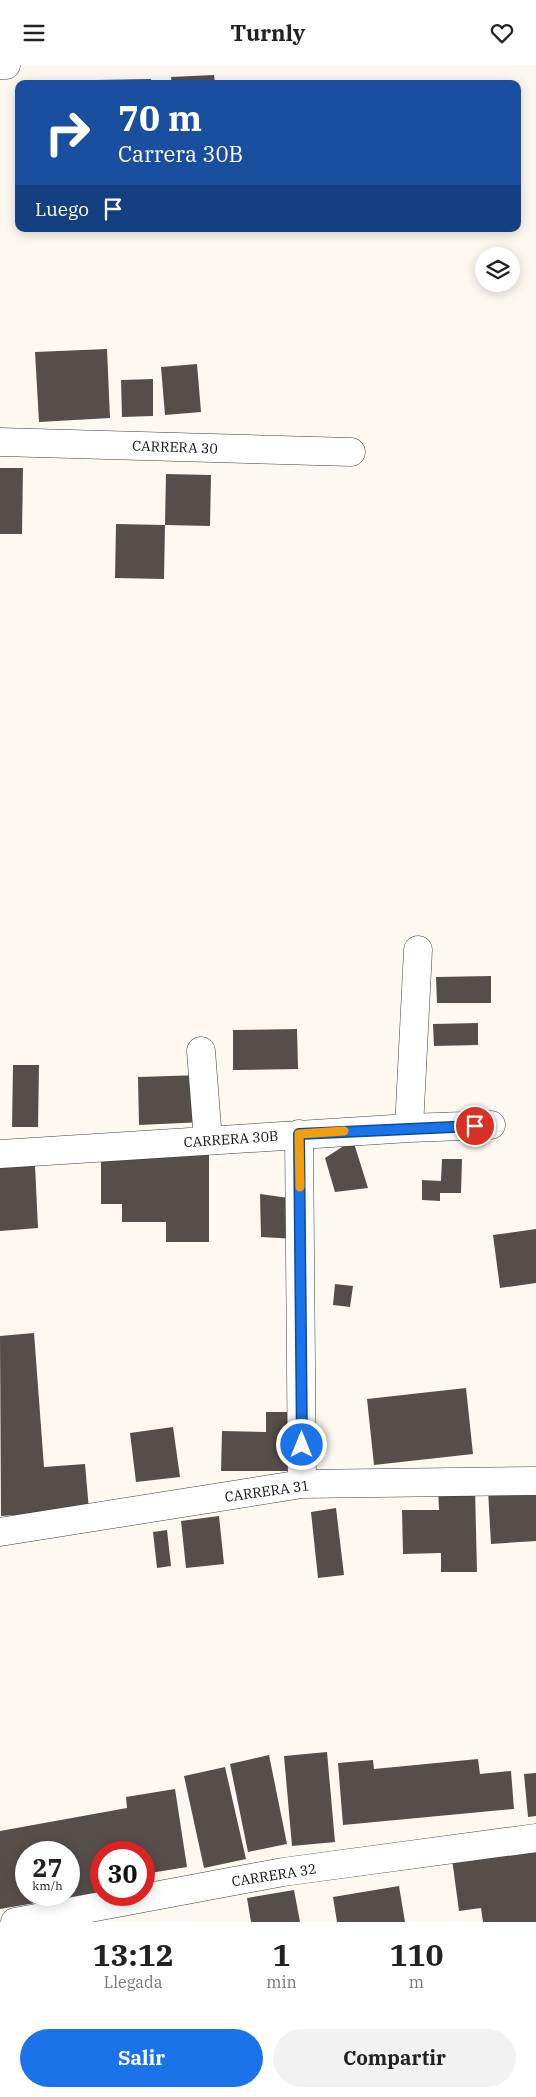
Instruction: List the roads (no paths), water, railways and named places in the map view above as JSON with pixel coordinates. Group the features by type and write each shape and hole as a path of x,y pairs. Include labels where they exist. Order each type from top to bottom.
{"street":[{"path":"0,65 6,65"},
{"name":"CARRERA 30","path":"0,442 350,452"},
{"path":"409,1128 418,950"},
{"path":"200,1051 208,1140"},
{"name":"CARRERA 30B","path":"0,1154 299,1134 491,1125"},
{"path":"299,1134 302,1484"},
{"name":"CARRERA 31","path":"0,1531 302,1484 536,1481"},
{"name":"CARRERA 32","path":"15,1922 283,1872 536,1838"}]}
